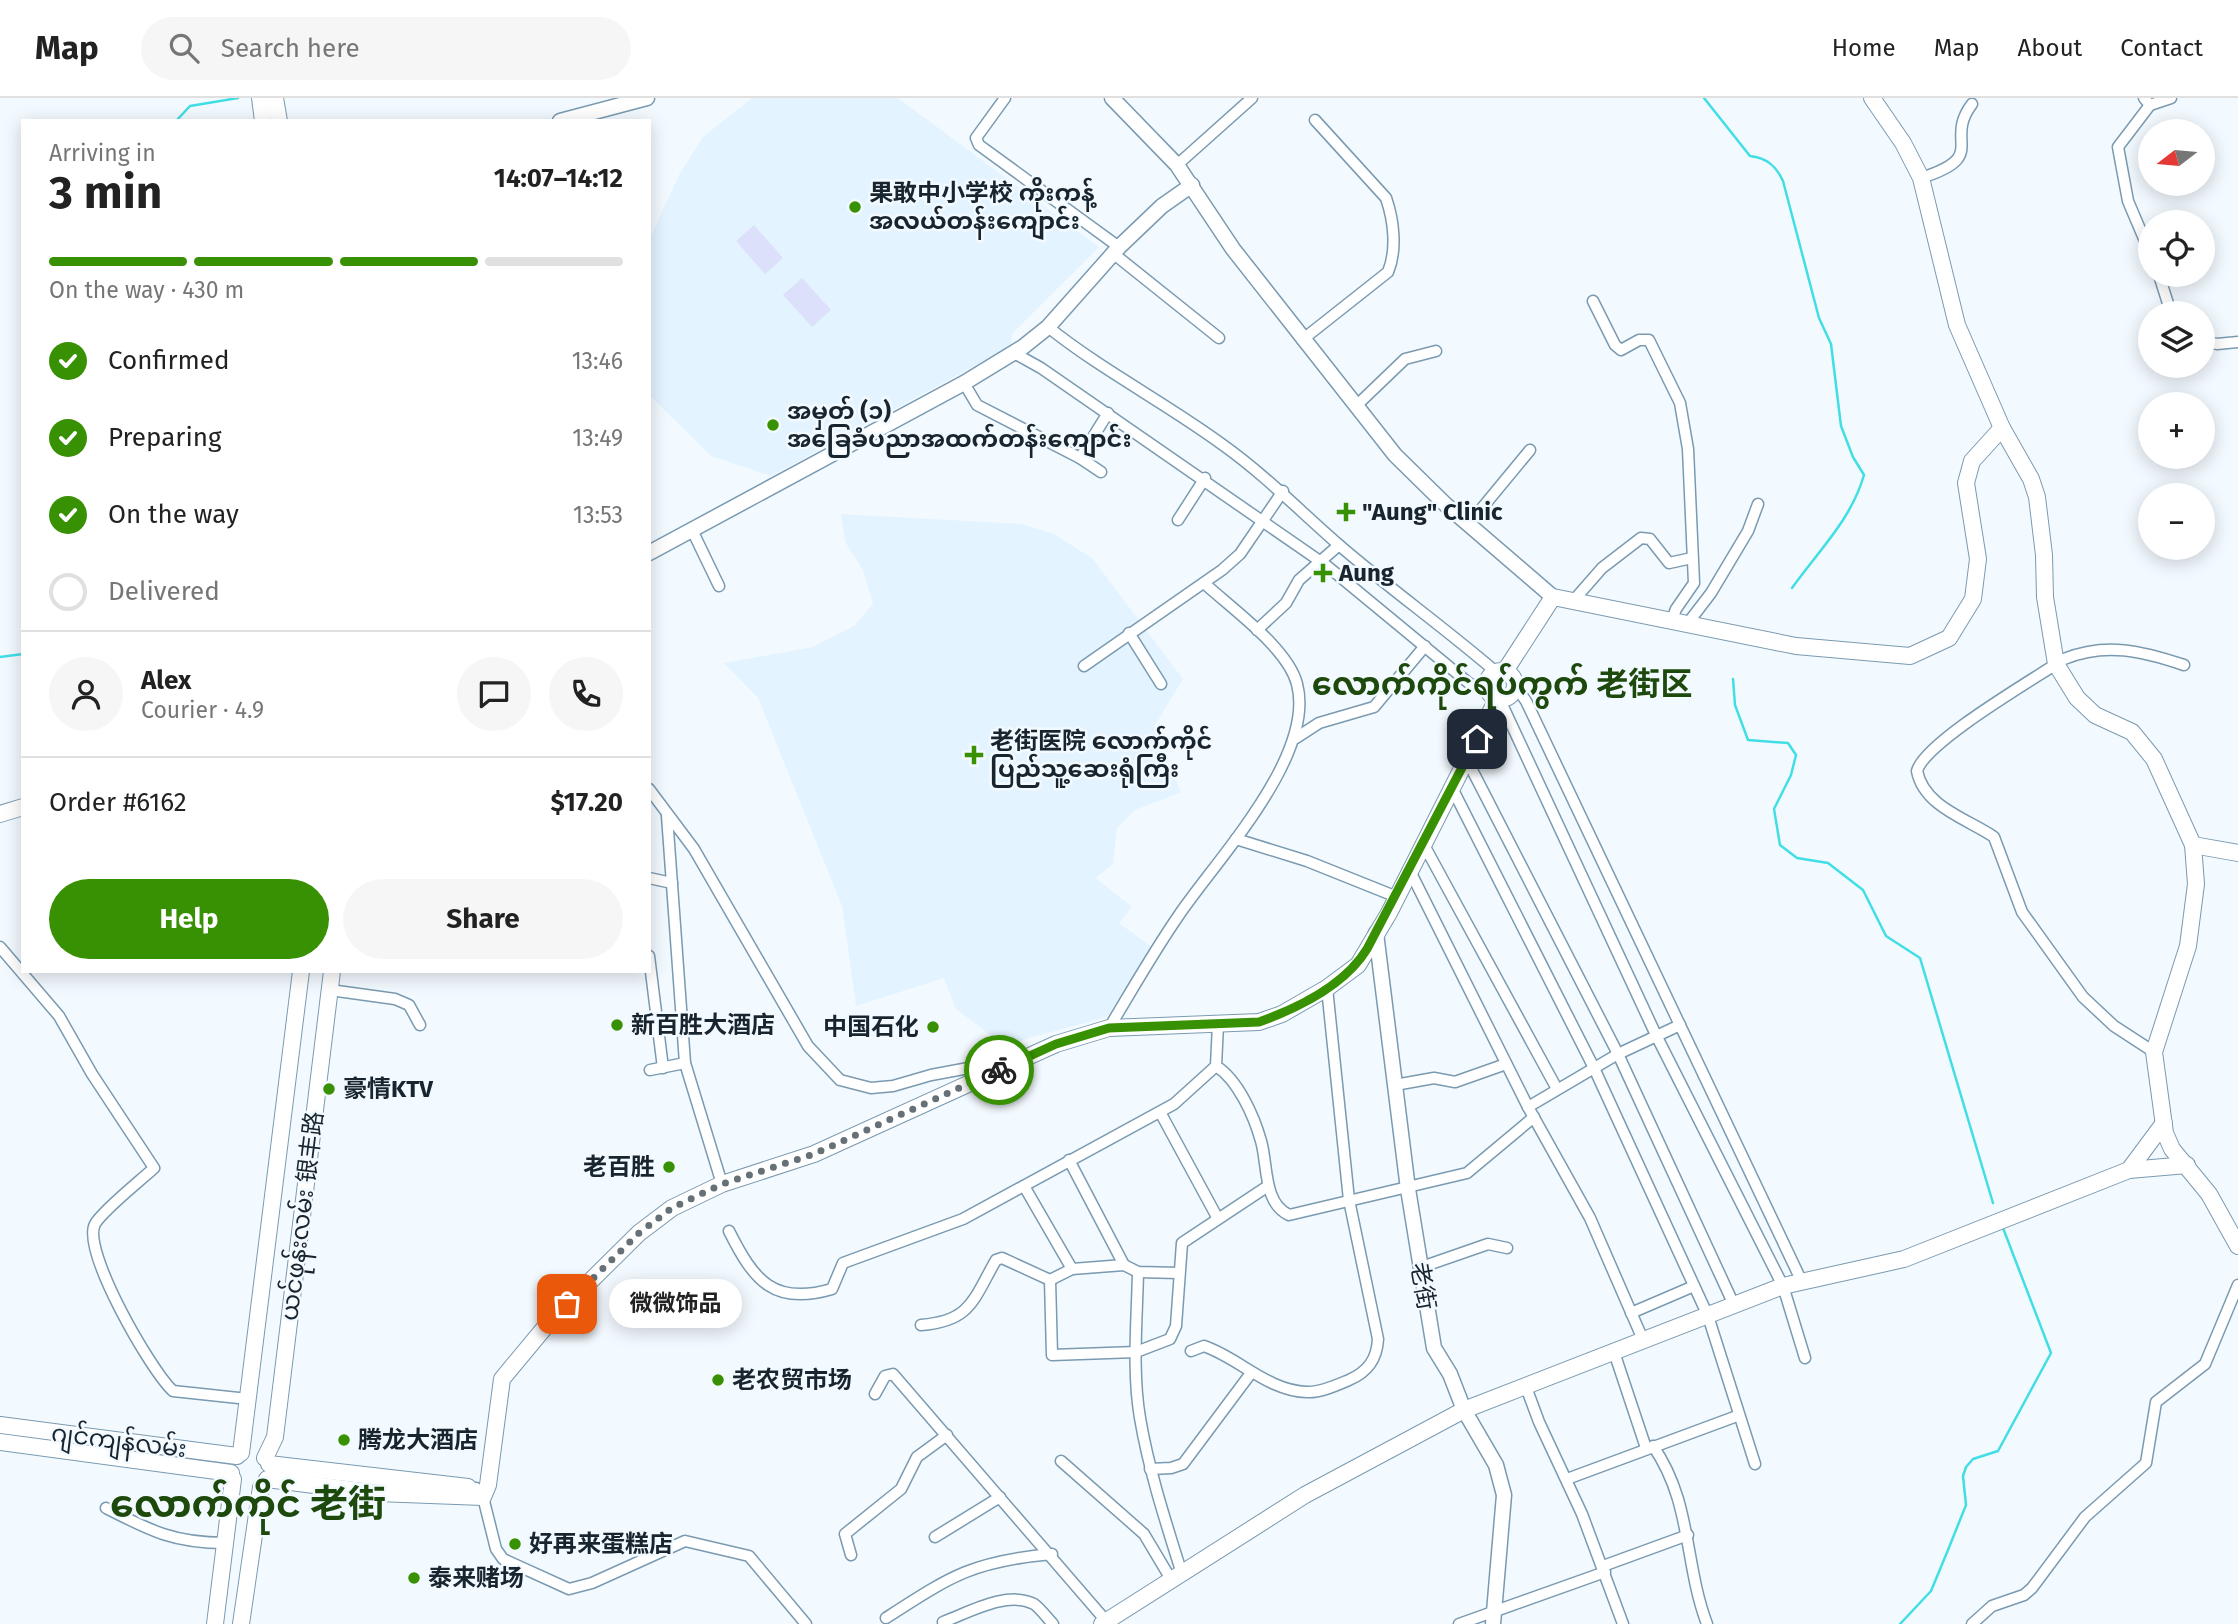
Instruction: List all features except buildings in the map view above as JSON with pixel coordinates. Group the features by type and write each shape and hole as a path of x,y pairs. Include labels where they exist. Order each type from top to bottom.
{"main road":[{"path":"260,98 263,119"},
{"path":"275,98 279,119"},
{"path":"1872,98 1903,143 1921,178 1957,325 2037,497 2049,637 2056,664 2086,707 2095,715 2132,732 2154,759 2193,845 2196,884 2188,946 2154,1052 2164,1123 2172,1149 2188,1165 2209,1194 2238,1246"},
{"path":"1495,696 1487,681 1501,671 1553,597 1796,646 1910,656 1949,638 1973,599 1978,559 1966,483 1972,461 2003,428"},
{"path":"1495,696 1511,697 1516,687 1513,677 1501,671"},
{"path":"266,1472 377,1493 482,1490 502,1379 551,1320 639,1233 672,1208 722,1184 814,1154 1056,1044 1109,1028 1259,1022 1282,1014 1327,988 1357,965 1377,933 1467,760 1495,696"},
{"path":"0,814 21,808"},
{"path":"2193,845 2238,853"},
{"name":"ယင်ဖုန်းလမ်း 银丰路","path":"215,1624 232,1476 239,1455 248,1399 301,973"},
{"name":"ယင်ဖုန်းလမ်း 银丰路","path":"241,1624 266,1472 275,1437 332,973"},
{"path":"2129,1170 2164,1123"},
{"path":"1104,1623 1305,1495 1464,1410 1783,1286 1904,1259 2129,1170 2188,1165"},
{"name":"ဂျင်ကျန်လမ်း","path":"0,1425 11,1438 232,1476 249,1490 266,1472 255,1451 239,1455 11,1438"}],"street":[{"path":"568,119 647,98"},
{"path":"1005,98 976,138 979,145 1116,251 1219,338"},
{"path":"1112,98 1177,165 1233,249 1395,455 1468,524 1553,597"},
{"path":"1177,165 1252,98"},
{"path":"2138,224 2128,201 2118,147 2147,101 2171,98"},
{"path":"1921,178 1947,170 1957,162 1965,113 1972,103"},
{"path":"1302,340 1388,272 1394,257 1391,211 1386,198 1315,120"},
{"path":"651,552 964,383 1014,352 1048,327 1116,251 1162,206 1192,185"},
{"path":"1593,301 1615,345 1621,350 1639,340 1649,340 1681,403 1688,449 1694,583 1676,609 1680,622 1711,593 1748,531 1758,504"},
{"path":"1048,327 1085,357 1133,383 1224,445 1283,491 1339,545 1501,671"},
{"path":"2215,344 2238,342"},
{"path":"1356,406 1405,359 1436,351"},
{"path":"1014,352 1264,519 1319,560 1470,684 1495,696 1656,1035 1783,1286 1805,1358"},
{"path":"964,383 977,405 995,417 1080,458 1101,472"},
{"path":"1080,458 1108,413"},
{"path":"1468,524 1530,450"},
{"path":"1178,520 1205,478"},
{"path":"1084,666 1204,583 1240,554 1283,491"},
{"path":"692,530 719,586"},
{"path":"1574,600 1602,568 1642,538 1650,539 1669,563 1692,558"},
{"path":"1257,630 1286,603 1299,580 1339,545"},
{"path":"1204,583 1257,630 1277,652 1297,682 1296,738"},
{"path":"1129,633 1161,684"},
{"path":"1109,1028 1164,937 1236,839 1296,738 1319,723 1374,707 1425,646"},
{"path":"2154,1052 2114,1026 2083,998 2022,912 1994,837 1955,816 1927,791 1917,776 1922,759 2009,694 2078,653 2114,648 2143,651 2184,665"},
{"path":"1516,687 1526,701 1802,1282"},
{"path":"1467,760 1618,1054 1734,1305"},
{"path":"1452,789 1594,1068 1708,1316 1737,1416 1755,1464"},
{"path":"651,792 694,849 808,1046 840,1080 871,1088 893,1086 931,1075 1026,1058"},
{"path":"667,816 685,1063 722,1184"},
{"path":"1236,839 1307,861 1397,897"},
{"path":"1424,845 1557,1089"},
{"path":"1410,871 1531,1112 1590,1218 1644,1342"},
{"path":"651,878 672,883"},
{"name":"老街","path":"1377,933 1408,1189 1434,1348 1450,1374 1464,1410 1496,1465 1504,1495 1493,1617"},
{"path":"0,947 21,972"},
{"path":"651,972 663,1068"},
{"path":"22,973 59,1016 92,1074 154,1168 95,1223 92,1238 117,1298 152,1366 173,1391 248,1399"},
{"path":"1191,1351 1204,1346 1216,1350 1251,1373 1308,1393 1357,1376 1371,1365 1377,1353 1378,1339 1349,1200 1327,988"},
{"path":"330,990 395,999 408,1005 420,1025"},
{"path":"729,1231 741,1254 771,1289 782,1294 810,1294 832,1289 843,1263 963,1219 1160,1112 1194,1088 1216,1066 1218,1024"},
{"path":"1216,1066 1225,1072 1252,1117 1261,1140 1268,1186 1278,1206 1289,1215 1467,1173 1557,1089 1618,1054 1680,1025"},
{"path":"650,1070 685,1063"},
{"path":"1395,1085 1434,1078 1455,1082 1506,1063"},
{"path":"1160,1112 1217,1217"},
{"path":"1069,1160 1124,1265"},
{"path":"1024,1186 1072,1269"},
{"path":"1050,1280 1052,1354 1136,1352 1170,1339 1174,1334 1182,1243 1217,1217 1268,1186"},
{"path":"1419,1268 1488,1244 1507,1248"},
{"path":"921,1325 946,1323 957,1318 971,1303 996,1260 1002,1258 1050,1280"},
{"path":"1050,1280 1072,1269 1124,1265 1138,1272 1179,1273"},
{"path":"1138,1272 1136,1352 1139,1415 1177,1577"},
{"path":"1972,1624 1993,1606 2024,1595 2032,1588 2085,1517 2146,1463 2156,1402 2205,1364 2238,1285"},
{"path":"1631,1313 1694,1286"},
{"path":"1614,1352 1650,1447 1681,1501 1695,1587 1707,1624"},
{"path":"1150,1469 1171,1468 1183,1464 1251,1373"},
{"path":"875,1394 885,1376 893,1374 1052,1554 1104,1623"},
{"path":"1526,1387 1604,1569 1623,1624"},
{"path":"1567,1479 1737,1416"},
{"path":"851,1555 845,1534 901,1489 916,1457 947,1435"},
{"path":"1061,1461 1144,1534 1177,1577"},
{"path":"482,1490 496,1549 503,1559 569,1589 592,1583 684,1541 749,1556 806,1624"},
{"path":"935,1537 1000,1497"},
{"path":"106,1508 162,1536 197,1543 225,1543"},
{"path":"1459,1624 1493,1617 1688,1535"},
{"path":"886,1618 957,1573 994,1561 1052,1554"},
{"path":"943,1622 997,1602 1022,1600 1035,1605 1053,1624"}],"shaded area":[{"name":"果敢中小学校 ကိုးကန့် အလယ်တန်းကျောင်း","path":"752,98 898,98 1099,247 1012,334 1011,346 771,476 711,456 651,397 651,236 680,173 703,137"},
{"path":"754,225 783,258 765,274 736,241"},
{"path":"802,278 831,310 812,327 783,295"},
{"name":"老街医院 လောက်ကိုင် ပြည်သူ့ဆေးရုံကြီး","path":"841,514 1022,524 1054,534 1093,559 1183,679 1154,727 1181,792 1135,810 1117,828 1113,864 1096,878 1132,907 1119,923 1153,948 1107,1017 1003,1045 955,1008 944,978 856,1006 842,906 758,698 724,663 813,647 855,625 873,604 863,570 845,542"}],"waterway":[{"path":"178,119 190,106 238,98"},
{"path":"1704,98 1750,156 1770,164 1783,181 1819,318 1831,344 1841,426 1853,457 1864,475 1843,521 1792,588"},
{"path":"0,657 21,654"},
{"path":"1733,679 1735,705 1748,740 1788,743 1796,755 1791,775 1774,809 1780,845 1797,858 1828,863 1863,890 1886,936 1920,958 1993,1203"},
{"path":"1900,1624 1931,1591 1966,1505 1963,1476 1966,1467 1973,1459 1998,1451 2051,1353 2003,1228"}],"way so far":[{"path":"567,1304 639,1233 672,1208 722,1184 814,1154 999,1070"}],"place":[{"name":"果敢中小学校 ကိုးကန့် အလယ်တန်းကျောင်း","path":"855,207"},
{"name":"အမှတ် (၁) အခြေခံပညာအထက်တန်းကျောင်း","path":"773,425"},
{"name":"\"Aung\" Clinic","path":"1346,512"},
{"name":"Aung","path":"1323,573"},
{"name":"老街医院 လောက်ကိုင် ပြည်သူ့ဆေးရုံကြီး","path":"974,755"},
{"name":"新百胜大酒店","path":"617,1025"},
{"name":"中国石化","path":"933,1027"},
{"name":"豪情KTV","path":"329,1089"},
{"name":"老百胜","path":"669,1167"},
{"name":"微微饰品","path":"567,1304"},
{"name":"老农贸市场","path":"718,1380"},
{"name":"腾龙大酒店","path":"344,1440"},
{"name":"好再来蛋糕店","path":"515,1544"},
{"name":"泰来赌场","path":"414,1578"}],"district":[{"name":"လောက်ကိုင်ရပ်ကွက် 老街区","path":"1502,684"},
{"name":"လောက်ကိုင် 老街","path":"248,1504"}],"route":[{"path":"999,1070 1056,1044 1109,1028 1259,1022 1282,1014 1327,988 1357,965 1367,949 1477,739"}]}
